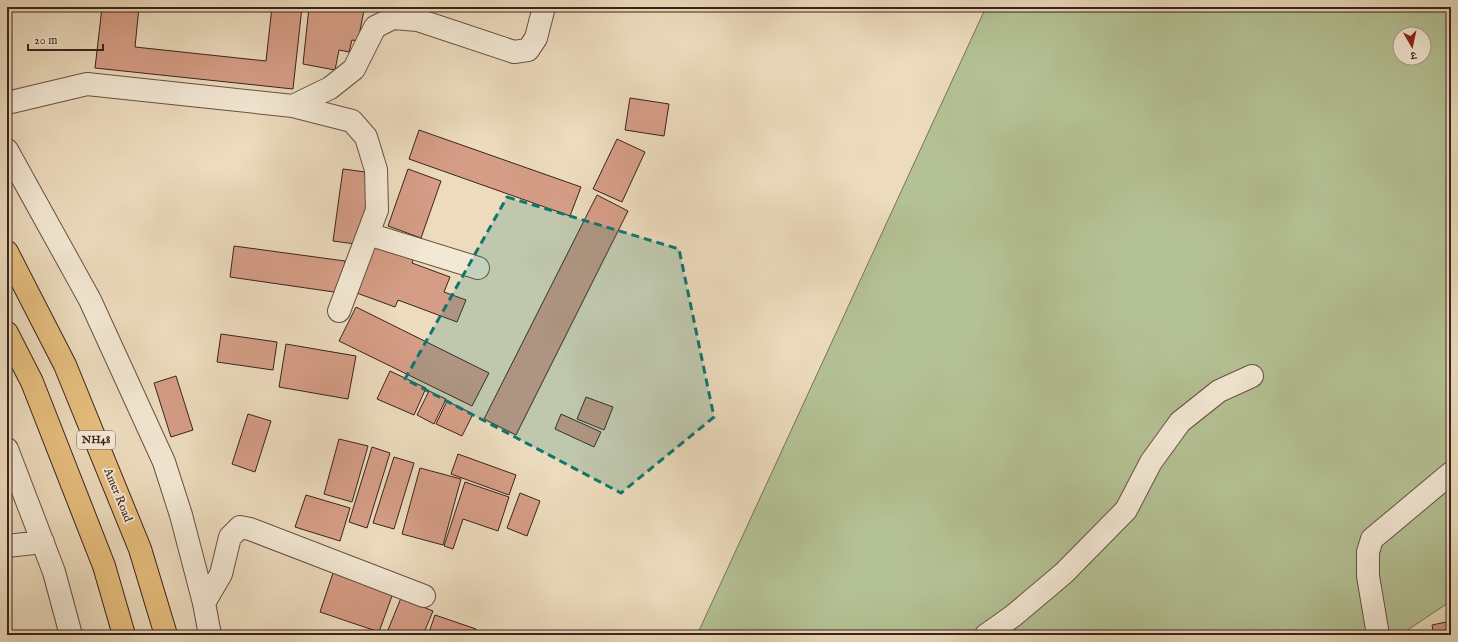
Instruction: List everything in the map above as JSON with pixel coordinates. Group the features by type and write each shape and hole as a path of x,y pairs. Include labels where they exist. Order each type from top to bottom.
{"highway":[{"name":"Amer Road","path":"7,252 66,365 140,549 166,635"},
{"name":"NH48","path":"7,333 32,382 104,566 124,635"}],"street":[{"path":"293,106 330,88 354,69 375,27 393,18 418,20 514,52 528,50 536,38 544,7"},
{"path":"7,103 87,84 293,106 352,122 366,137 376,170 377,210 339,311"},
{"path":"7,150 90,300 164,462 181,515 204,603 210,635"},
{"path":"368,234 478,268"},
{"path":"986,635 1013,616 1064,573 1126,510 1151,462 1180,422 1219,391 1252,376"},
{"path":"7,450 54,572 71,635"},
{"path":"1378,635 1368,576 1368,552 1372,539 1451,473"},
{"path":"204,603 221,574 230,537 240,527 250,529 424,596"},
{"path":"7,546 43,542"}],"highlighted area":[{"path":"507,197 679,249 714,417 621,493 405,379"}],"green space":[{"path":"986,7 1451,7 1451,601 1400,635 697,635"}],"building":[{"path":"102,7 139,7 135,47 266,61 272,7 302,7 293,89 95,68"},
{"path":"309,7 370,7 369,11 364,10 358,41 352,40 349,52 339,50 335,70 303,64"},
{"path":"630,98 669,104 664,136 625,130"},
{"path":"419,130 581,187 570,216 409,159"},
{"path":"617,139 645,152 622,202 593,189"},
{"path":"343,169 373,173 363,245 333,241"},
{"path":"408,169 441,181 421,238 388,226"},
{"path":"597,195 628,211 516,435 484,419"},
{"path":"375,237 416,252 412,263 450,277 444,292 466,300 457,322 398,300 395,307 354,292"},
{"path":"234,246 345,261 341,293 230,277"},
{"path":"356,307 489,373 472,406 339,341"},
{"path":"221,334 277,342 273,370 217,362"},
{"path":"286,344 356,356 348,399 279,387"},
{"path":"390,371 426,388 414,415 377,399"},
{"path":"176,376 193,430 171,437 154,383"},
{"path":"429,391 446,399 434,424 417,415"},
{"path":"586,397 613,407 604,430 577,419"},
{"path":"447,401 473,414 462,436 436,424"},
{"path":"248,414 271,421 255,472 232,464"},
{"path":"561,414 601,432 594,447 555,429"},
{"path":"339,439 368,446 352,502 324,494"},
{"path":"372,447 390,453 367,528 349,522"},
{"path":"458,454 516,475 509,495 451,474"},
{"path":"394,457 414,463 394,529 373,523"},
{"path":"420,468 461,479 443,545 402,534"},
{"path":"465,482 509,497 498,531 463,519 453,549 444,546"},
{"path":"520,493 540,501 527,536 507,528"},
{"path":"306,495 350,508 340,541 295,527"},
{"path":"333,573 393,593 379,632 320,612"},
{"path":"401,598 433,611 423,635 401,635 388,630"},
{"path":"435,615 476,629 474,635 428,635"},
{"path":"1451,621 1451,635 1434,635 1432,625"}]}
